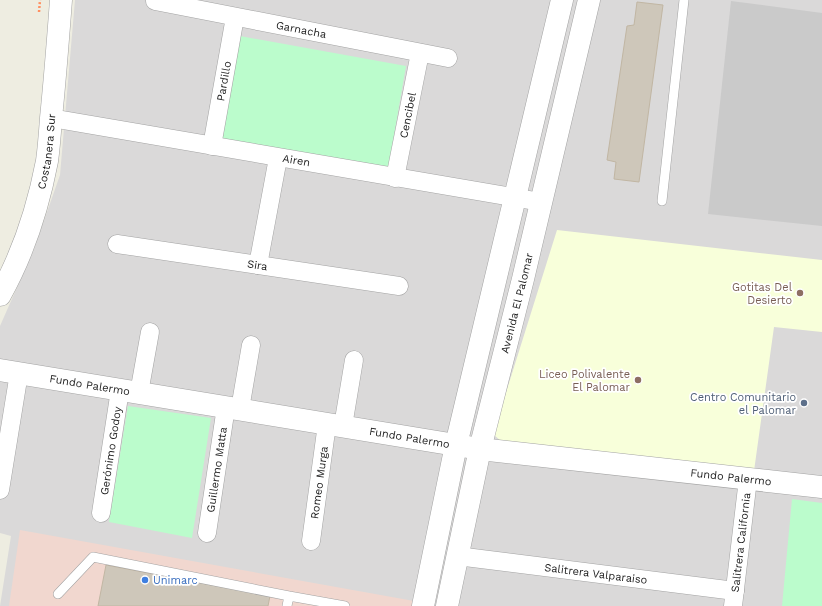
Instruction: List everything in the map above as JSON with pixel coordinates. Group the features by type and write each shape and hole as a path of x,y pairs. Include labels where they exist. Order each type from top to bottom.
{"street":[{"name":"Costanera Sur","path":"0,295 11,276 23,248 36,206 47,160 61,0"},
{"path":"423,606 456,445 562,0"},
{"name":"Avenida El Palomar","path":"447,606 480,449 521,287 589,0"},
{"name":"Garnacha","path":"155,1 448,58"},
{"name":"Pardillo","path":"212,146 235,17"},
{"name":"Cencibel","path":"395,178 420,53"},
{"name":"Airen","path":"51,118 541,202"},
{"path":"258,265 278,158"},
{"name":"Sira","path":"117,244 399,286"},
{"name":"Gerónimo Godoy","path":"101,513 130,391 150,332"},
{"name":"Guillermo Matta","path":"207,533 233,408 251,345"},
{"name":"Romeo Murga","path":"311,541 335,425 354,360"},
{"path":"0,490 10,371"},
{"name":"Fundo Palermo","path":"10,371 480,449 822,487"},
{"name":"Salitrera California","path":"734,598 748,479"},
{"name":"Salitrera Valparaiso","path":"457,556 734,598"}],"lane":[{"path":"662,200 684,0"},
{"path":"58,594 93,557 345,606"},
{"path":"287,606 289,596"}],"path":[{"path":"39,16 40,0"}],"shaded area":[{"path":"75,0 822,0 822,606 0,606 11,536 0,533 0,326 34,249 60,175"},
{"path":"731,1 822,13 822,226 708,214"},
{"name":"Liceo Polivalente El Palomar","path":"557,230 822,260 822,332 774,327 754,471 502,442 493,434"},
{"path":"20,530 414,601 413,606 9,606"}],"green space":[{"path":"240,36 406,66 388,170 222,140"},
{"path":"128,406 211,418 192,538 109,522"},
{"path":"792,499 822,503 822,606 782,606"}],"building":[{"path":"637,2 663,5 639,182 614,179 616,162 607,160 627,26 634,25"},
{"name":"Unimarc","path":"106,565 270,596 268,606 98,606"}],"place":[{"name":"Gotitas Del Desierto","path":"800,293"},
{"name":"Liceo Polivalente El Palomar","path":"638,380"},
{"name":"Centro Comunitario el Palomar","path":"804,403"},
{"name":"Unimarc","path":"145,580"}]}
